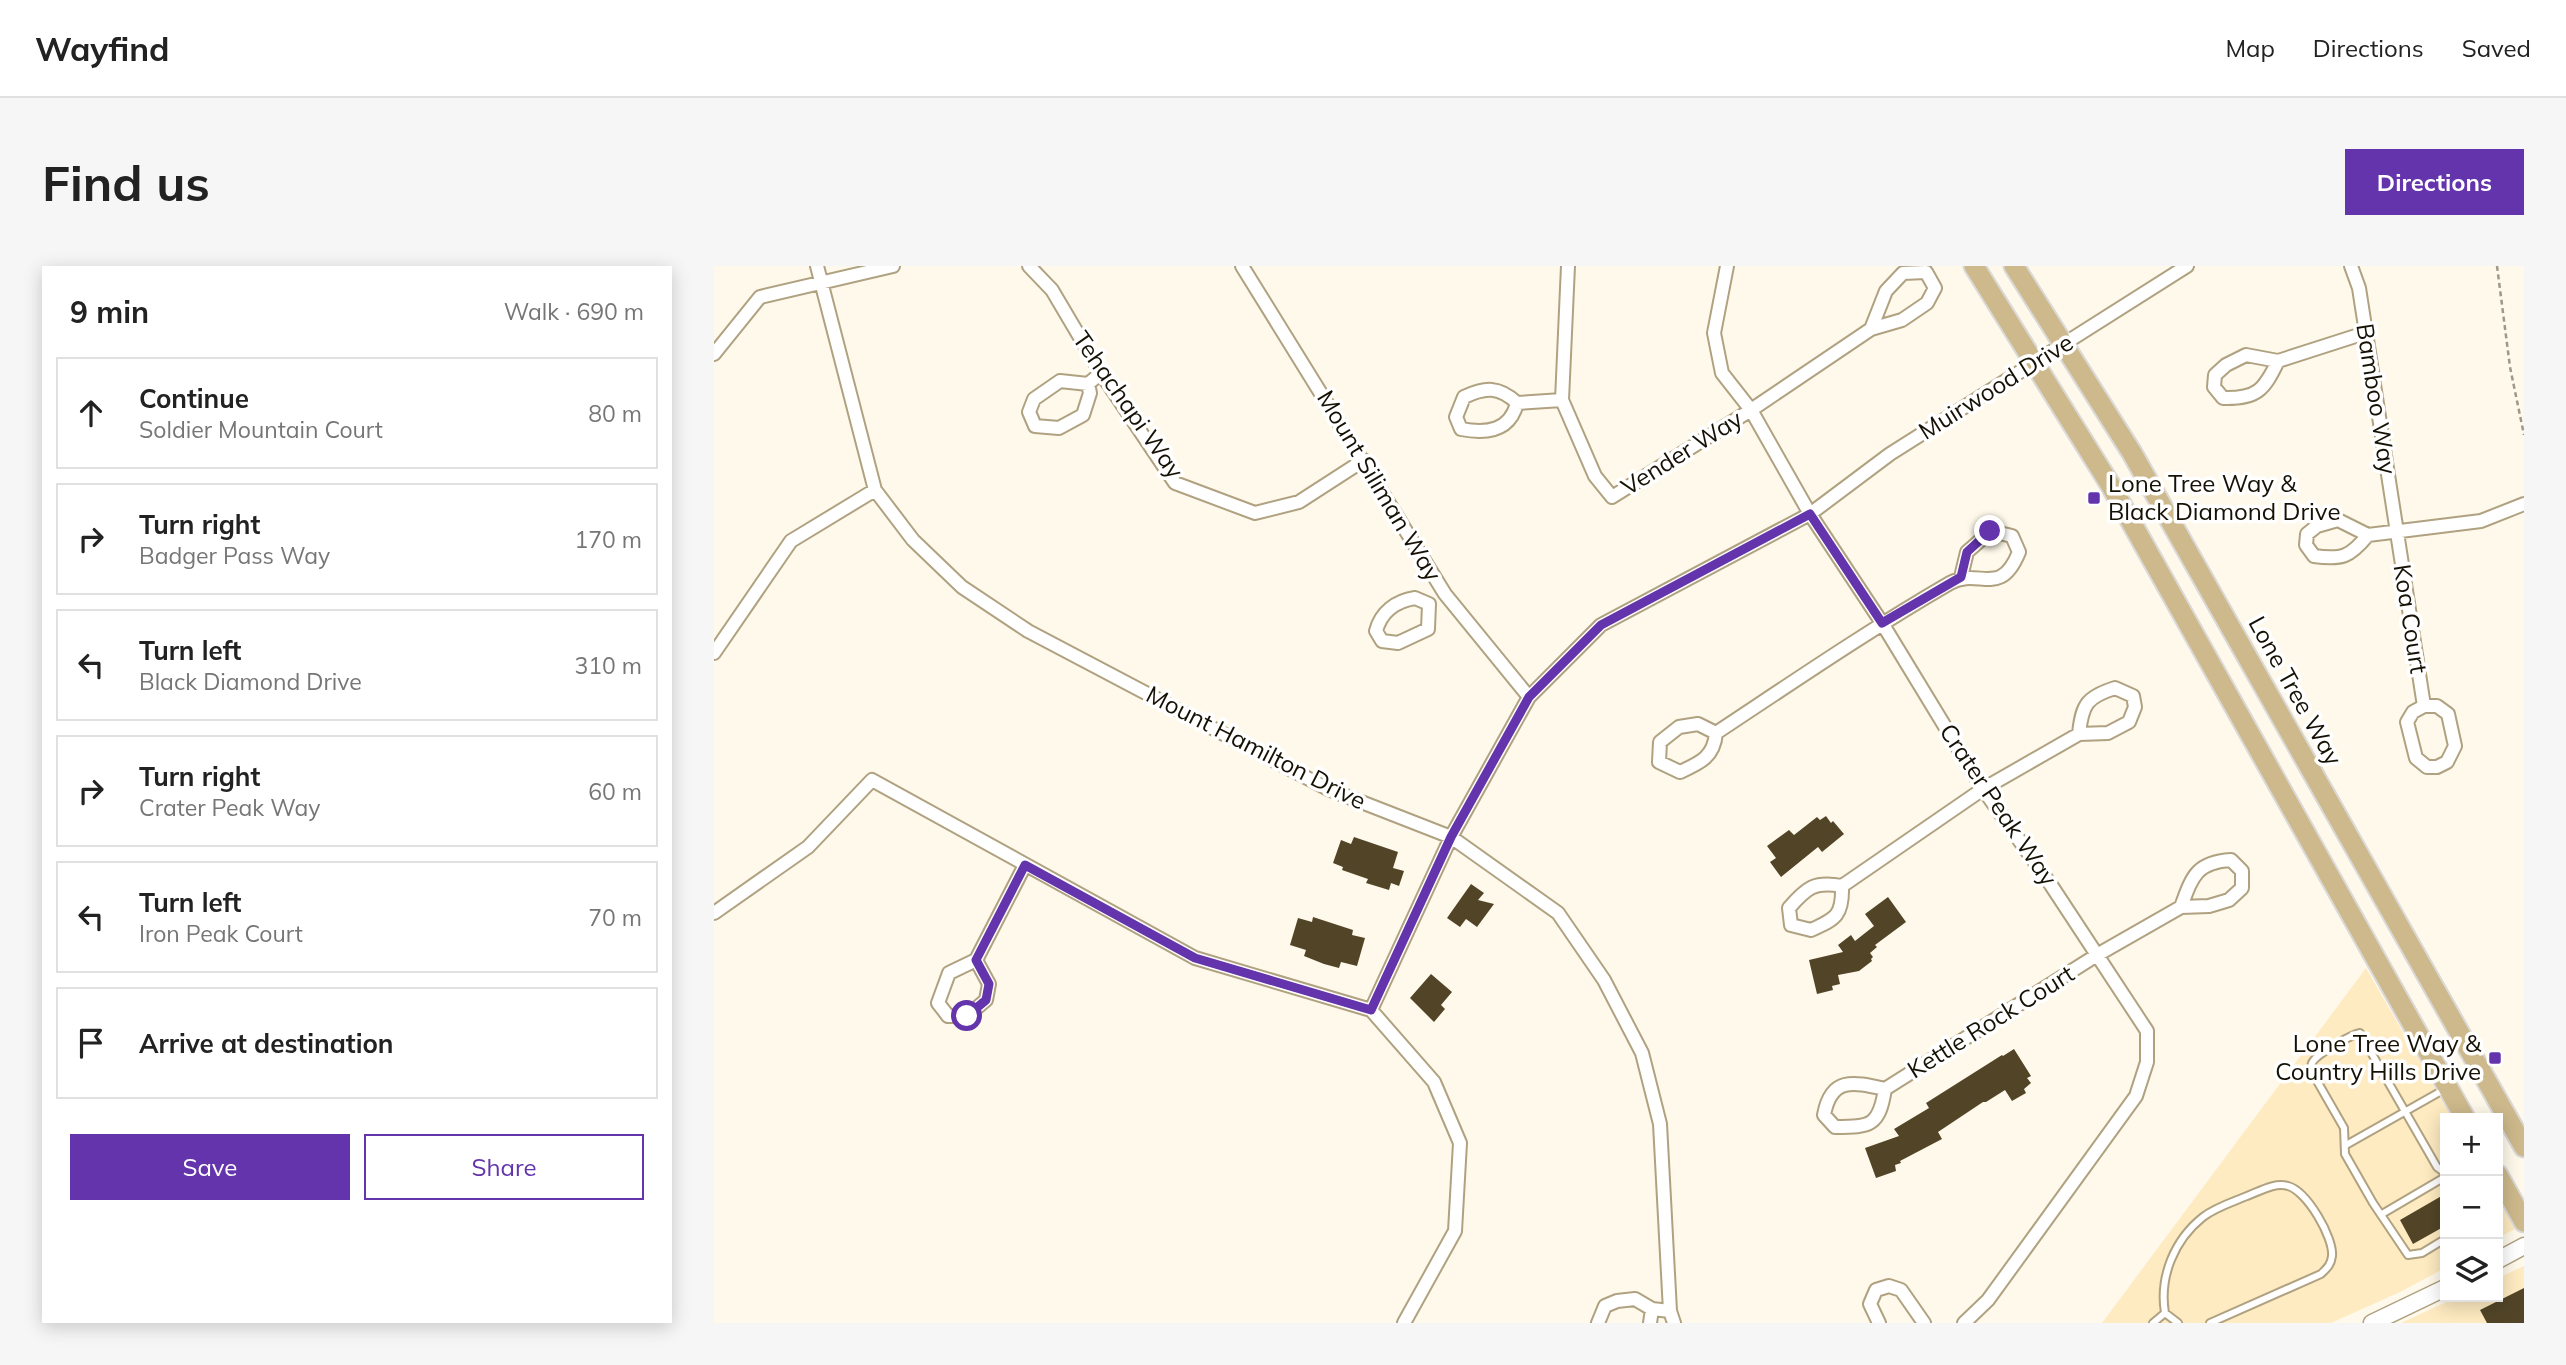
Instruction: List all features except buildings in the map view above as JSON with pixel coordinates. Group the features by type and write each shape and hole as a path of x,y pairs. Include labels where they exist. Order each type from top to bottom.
{"main road":[{"path":"1974,266 2111,486 2462,1113"},
{"name":"Lone Tree Way","path":"2014,266 2133,453 2524,1147"},
{"path":"2499,1176 2524,1222"}],"street":[{"name":"Mount Hamilton Drive","path":"817,266 875,490 913,540 962,587 1028,631 1328,789 1451,837 1558,913 1604,980 1642,1053 1660,1124 1672,1317"},
{"path":"714,354 760,297 893,266"},
{"name":"Tehachapi Way","path":"1029,266 1052,290 1101,373 1175,482 1255,513 1299,502 1364,460"},
{"name":"Mount Siliman Way","path":"1242,266 1445,594 1529,697"},
{"path":"1517,402 1514,415 1504,425 1488,431 1461,429 1456,417 1464,397 1496,388 1517,402 1562,400 1568,266"},
{"name":"Crater Peak Way","path":"1727,266 1714,333 1722,373 1751,410 1810,514 1882,623 1983,789 2051,885 2147,1031 2147,1062 2136,1096 1988,1300 1964,1323"},
{"name":"Muirwood Drive","path":"1371,1010 1451,837 1529,697 1601,625 1810,514 1890,454 2187,266"},
{"name":"Bamboo Way","path":"2351,266 2359,288 2396,533"},
{"name":"Vender Way","path":"1562,400 1595,476 1612,497 1751,410 1871,329 1902,320 1927,303 1935,288 1926,272 1903,272 1886,291 1871,329"},
{"path":"2278,361 2268,383 2258,393 2239,398 2223,398 2214,387 2214,375 2226,365 2246,355 2278,361 2365,333"},
{"path":"1088,384 1090,393 1083,415 1059,428 1035,426 1029,412 1034,399 1060,381 1088,384 1101,373"},
{"path":"714,653 791,541 875,490"},
{"path":"2368,535 2354,552 2333,558 2314,556 2306,545 2307,534 2317,527 2338,520 2368,535 2396,533 2481,521 2524,504"},
{"path":"1716,733 1882,623 1961,577 1993,581 2013,568 2019,552 2012,536 1990,531 1967,552 1961,577"},
{"name":"Koa Court","path":"2396,533 2424,706"},
{"path":"1429,604 1445,594"},
{"path":"1415,598 1429,604 1428,629 1398,643 1382,641 1376,631 1380,618 1401,600 1415,598"},
{"path":"1842,886 1843,905 1835,917 1811,930 1791,925 1789,908 1802,894 1822,883 1842,886 1983,789 2079,734 2108,733 2129,722 2135,707 2133,696 2115,688 2093,695 2081,712 2079,734"},
{"name":"Koa Court","path":"2424,706 2437,706 2448,714 2455,746 2447,762 2437,767 2427,767 2416,758 2407,722 2413,712 2424,706"},
{"path":"1698,724 1716,733 1715,747 1704,762 1680,772 1659,762 1660,742 1679,727 1698,724"},
{"path":"714,913 808,847 872,780 1195,958 1371,1010 1434,1082 1460,1143 1455,1231 1404,1323"},
{"path":"2231,860 2242,871 2242,888 2229,900 2209,906 2180,907 2195,874 2211,861 2231,860"},
{"path":"976,960 989,984 986,1000 967,1016 948,1016 938,1003 949,973 976,960 1025,865"},
{"name":"Kettle Rock Court","path":"1885,1089 1881,1111 1876,1120 1859,1127 1835,1127 1824,1115 1827,1099 1835,1090 1856,1083 1885,1089 2097,955 2180,907"},
{"path":"2503,1257 2524,1246"},
{"path":"1879,1323 1870,1304 1876,1290 1889,1286 1902,1290 1924,1323"},
{"path":"2372,1323 2440,1290"},
{"path":"1598,1323 1605,1306 1635,1298 1672,1317"},
{"path":"1650,1323 1653,1309"}],"lane":[{"path":"2440,1170 2360,1033 2352,1035 2315,1058 2311,1068 2344,1128 2345,1154 2373,1203 2408,1255 2422,1253 2440,1242"},
{"path":"2346,1145 2447,1088"},
{"path":"2382,1214 2443,1176"},
{"path":"2178,1323 2165,1313 2162,1294 2165,1273 2175,1251 2202,1218 2214,1210 2273,1185 2288,1185 2300,1192 2310,1204 2330,1241 2333,1254 2330,1265 2321,1274 2210,1323"},
{"path":"2153,1323 2165,1313"}],"path":[{"path":"2497,266 2510,367 2524,435"}],"shaded area":[{"path":"2366,968 2449,1113 2440,1113 2440,1271 2331,1323 2102,1323"},
{"path":"2503,1207 2515,1229 2503,1235"},
{"path":"2524,1266 2524,1323 2401,1323 2446,1302 2503,1302 2503,1276"}],"place":[{"name":"Lone Tree Way & Black Diamond Drive","path":"2094,498"},
{"name":"Lone Tree Way & Country Hills Drive","path":"2495,1058"}],"route":[{"path":"967,1016 986,1000 989,984 976,960 1025,865 1195,958 1371,1010 1451,837 1529,697 1601,625 1810,514 1882,623 1961,577 1967,552 1990,531"}]}
